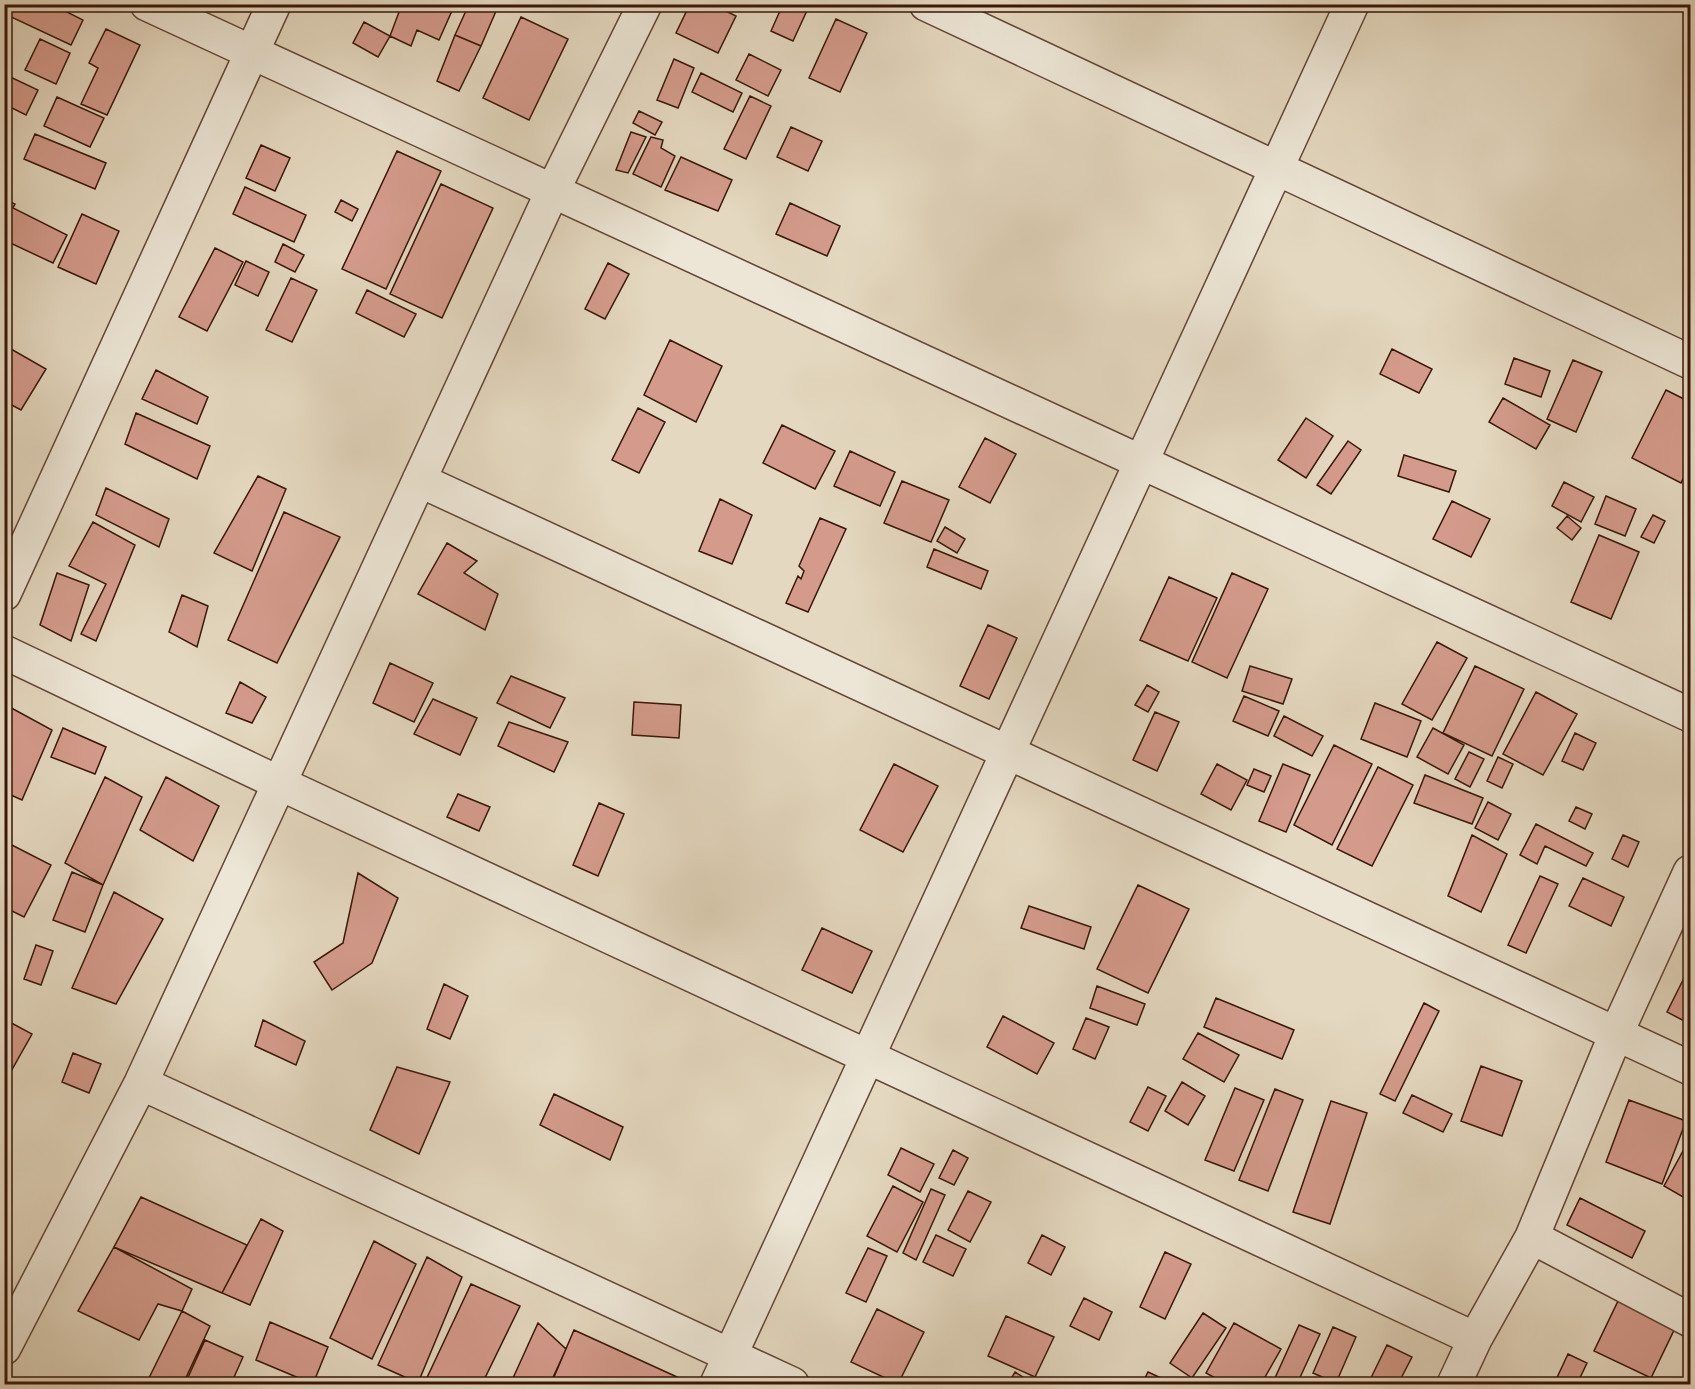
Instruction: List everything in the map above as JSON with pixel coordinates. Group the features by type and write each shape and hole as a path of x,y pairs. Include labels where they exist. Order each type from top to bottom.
{"street":[{"path":"147,4 250,54 552,190 1690,715"},
{"path":"4,594 163,252 274,4"},
{"path":"4,1348 141,1083 552,190 645,4"},
{"path":"926,4 1690,362"},
{"path":"723,1370 1352,4"},
{"path":"419,480 1690,1068"},
{"path":"4,652 279,783 1475,1339"},
{"path":"1454,1384 1475,1339 1532,1237 1616,1034 1690,872"},
{"path":"141,1083 723,1370 792,1384"},
{"path":"1532,1237 1690,1320"}],"building":[{"path":"15,4 51,4 83,20 71,45 9,16"},
{"path":"402,4 455,4 439,40 417,30 411,46 390,36"},
{"path":"469,4 499,4 481,46 455,35"},
{"path":"690,4 712,4 736,16 718,53 676,33"},
{"path":"783,4 810,4 793,41 771,31"},
{"path":"521,17 568,39 529,120 483,98"},
{"path":"836,19 867,33 840,92 809,78"},
{"path":"364,22 390,36 378,57 353,43"},
{"path":"106,29 140,45 107,115 81,104 98,68 89,63"},
{"path":"455,35 481,46 459,91 437,81"},
{"path":"40,39 70,53 56,84 25,70"},
{"path":"749,54 781,70 768,96 736,80"},
{"path":"674,59 694,68 678,108 657,100"},
{"path":"701,73 742,93 733,112 692,92"},
{"path":"4,74 38,90 26,115 4,104"},
{"path":"750,96 771,106 746,159 724,149"},
{"path":"57,97 104,118 90,147 44,126"},
{"path":"639,111 662,122 655,135 633,123"},
{"path":"791,127 822,141 808,171 777,157"},
{"path":"631,132 646,137 628,173 616,170"},
{"path":"35,134 106,163 95,189 24,159"},
{"path":"651,137 663,140 661,148 675,156 661,187 633,174"},
{"path":"261,145 290,158 275,191 246,178"},
{"path":"397,151 441,171 386,289 342,269"},
{"path":"681,157 732,180 718,211 665,190"},
{"path":"441,184 493,208 442,318 390,294"},
{"path":"245,187 306,215 294,242 233,214"},
{"path":"4,199 15,204 13,208 67,235 53,263 4,240"},
{"path":"341,200 358,209 352,221 335,212"},
{"path":"790,203 840,226 827,256 776,234"},
{"path":"82,214 119,231 96,284 58,267"},
{"path":"283,244 304,255 295,272 275,262"},
{"path":"215,248 243,262 207,331 179,317"},
{"path":"246,261 269,272 258,296 235,285"},
{"path":"608,263 629,274 605,319 585,309"},
{"path":"291,278 317,290 292,342 266,330"},
{"path":"367,290 416,314 404,337 356,313"},
{"path":"670,340 722,366 696,422 644,395"},
{"path":"4,345 46,369 21,410 4,401"},
{"path":"1392,349 1432,369 1419,393 1380,374"},
{"path":"1514,358 1550,371 1541,397 1505,384"},
{"path":"1573,360 1602,372 1576,432 1547,419"},
{"path":"156,370 208,397 197,424 142,399"},
{"path":"1666,390 1690,402 1690,464 1681,483 1632,458"},
{"path":"1503,398 1550,425 1536,449 1489,422"},
{"path":"638,408 665,422 639,473 612,460"},
{"path":"136,413 210,446 197,479 125,444"},
{"path":"1306,418 1333,436 1306,478 1278,460"},
{"path":"782,425 835,451 815,489 763,463"},
{"path":"985,438 1016,454 990,503 959,487"},
{"path":"1348,441 1361,450 1331,494 1317,485"},
{"path":"850,451 895,472 880,506 834,486"},
{"path":"1404,455 1456,471 1449,492 1398,476"},
{"path":"258,476 286,489 252,571 214,553"},
{"path":"902,481 949,500 931,542 884,523"},
{"path":"1564,482 1594,497 1581,522 1552,506"},
{"path":"106,488 169,519 159,547 96,515"},
{"path":"1606,496 1636,509 1625,536 1595,524"},
{"path":"720,499 752,515 732,564 699,551"},
{"path":"1452,501 1490,519 1471,557 1433,539"},
{"path":"284,512 340,537 277,663 228,640"},
{"path":"1653,515 1665,521 1654,543 1641,537"},
{"path":"1567,516 1581,528 1572,540 1557,528"},
{"path":"820,518 846,529 808,612 786,603 798,576 801,579 804,571 799,566"},
{"path":"93,522 135,545 96,641 81,634 106,584 69,566"},
{"path":"945,527 965,539 957,553 937,541"},
{"path":"1599,535 1639,552 1611,619 1571,602"},
{"path":"447,543 477,561 464,573 498,594 485,630 418,594"},
{"path":"934,549 988,571 981,589 927,567"},
{"path":"57,573 89,585 71,641 40,625"},
{"path":"1232,573 1268,589 1227,678 1192,662"},
{"path":"1169,577 1217,598 1188,661 1140,640"},
{"path":"182,595 208,606 197,647 169,632"},
{"path":"988,625 1017,638 989,699 960,686"},
{"path":"1437,642 1467,658 1432,720 1402,704"},
{"path":"390,663 433,683 414,722 373,703"},
{"path":"1250,666 1292,679 1283,704 1242,691"},
{"path":"1475,666 1524,689 1492,756 1443,733"},
{"path":"511,676 565,698 550,728 497,703"},
{"path":"240,682 266,697 252,723 226,713"},
{"path":"1147,685 1159,692 1148,712 1135,705"},
{"path":"1536,692 1577,714 1543,775 1503,754"},
{"path":"1244,696 1279,711 1268,736 1233,721"},
{"path":"433,699 477,718 460,755 414,734"},
{"path":"634,702 681,705 679,738 632,735"},
{"path":"1375,703 1421,721 1407,757 1361,739"},
{"path":"4,704 52,730 22,800 4,792"},
{"path":"1155,712 1179,722 1157,771 1133,760"},
{"path":"1284,716 1323,736 1312,756 1274,736"},
{"path":"509,722 568,742 554,772 498,746"},
{"path":"63,728 106,747 95,774 51,757"},
{"path":"1433,728 1464,745 1448,774 1417,757"},
{"path":"1575,733 1596,743 1583,770 1562,761"},
{"path":"1334,745 1372,764 1332,845 1294,825"},
{"path":"1469,752 1484,759 1470,787 1455,779"},
{"path":"1498,757 1513,764 1502,788 1487,781"},
{"path":"894,764 938,786 903,852 860,830"},
{"path":"1217,764 1247,780 1231,810 1201,794"},
{"path":"1283,764 1310,775 1286,832 1259,821"},
{"path":"1378,767 1413,785 1372,866 1337,849"},
{"path":"1254,769 1271,776 1264,792 1247,785"},
{"path":"1425,775 1483,798 1472,824 1414,803"},
{"path":"105,777 142,797 103,885 65,863"},
{"path":"166,777 219,806 193,861 140,830"},
{"path":"458,794 490,807 479,831 447,817"},
{"path":"1488,802 1511,814 1498,840 1475,828"},
{"path":"599,803 624,814 598,876 573,865"},
{"path":"1576,807 1592,814 1585,829 1569,821"},
{"path":"1536,824 1593,853 1586,866 1545,846 1537,864 1520,855"},
{"path":"1472,835 1507,854 1481,912 1448,896"},
{"path":"1623,835 1639,842 1628,867 1612,859"},
{"path":"4,841 51,865 24,917 4,907"},
{"path":"72,872 103,885 85,932 53,920"},
{"path":"358,873 398,898 372,963 332,990 314,962 343,943"},
{"path":"1540,876 1558,884 1526,953 1508,945"},
{"path":"1583,878 1624,897 1611,926 1569,906"},
{"path":"1138,885 1189,909 1148,993 1097,969"},
{"path":"114,892 163,919 116,1004 72,988"},
{"path":"1029,906 1091,927 1084,949 1021,928"},
{"path":"822,928 872,951 852,993 802,970"},
{"path":"36,945 53,951 41,985 24,979"},
{"path":"1690,966 1690,1024 1667,1012"},
{"path":"444,984 468,996 450,1039 427,1029"},
{"path":"1097,986 1145,1004 1137,1025 1090,1008"},
{"path":"1216,998 1294,1030 1282,1059 1204,1027"},
{"path":"1424,1003 1439,1011 1395,1101 1380,1094"},
{"path":"1003,1016 1054,1043 1037,1074 987,1047"},
{"path":"1086,1018 1109,1027 1095,1059 1073,1049"},
{"path":"4,1019 32,1034 10,1073 4,1071"},
{"path":"263,1020 305,1041 296,1065 255,1046"},
{"path":"1198,1033 1239,1055 1224,1082 1183,1059"},
{"path":"73,1053 101,1064 89,1093 62,1082"},
{"path":"1481,1066 1522,1081 1502,1136 1461,1121"},
{"path":"397,1067 450,1082 419,1154 370,1130"},
{"path":"1182,1082 1205,1096 1188,1125 1165,1111"},
{"path":"1148,1087 1166,1096 1148,1131 1130,1122"},
{"path":"1235,1088 1264,1100 1234,1171 1205,1160"},
{"path":"1275,1089 1303,1100 1268,1191 1239,1180"},
{"path":"554,1094 623,1127 610,1160 540,1125"},
{"path":"1412,1095 1452,1114 1443,1132 1403,1113"},
{"path":"1629,1100 1686,1121 1662,1184 1606,1162"},
{"path":"1331,1101 1367,1113 1330,1224 1293,1212"},
{"path":"1690,1138 1690,1201 1664,1186"},
{"path":"901,1148 934,1164 920,1192 888,1175"},
{"path":"953,1150 968,1158 954,1185 939,1178"},
{"path":"893,1186 923,1202 897,1252 867,1236"},
{"path":"931,1189 945,1195 916,1260 903,1253"},
{"path":"968,1191 991,1202 970,1242 948,1230"},
{"path":"141,1197 247,1245 222,1293 114,1247"},
{"path":"1580,1198 1645,1231 1632,1258 1567,1225"},
{"path":"261,1219 283,1231 250,1305 222,1293"},
{"path":"936,1235 966,1249 953,1276 923,1262"},
{"path":"1042,1235 1065,1247 1051,1275 1028,1263"},
{"path":"374,1241 416,1264 372,1359 330,1338"},
{"path":"114,1247 192,1289 182,1311 158,1304 139,1340 78,1311"},
{"path":"868,1248 887,1256 866,1302 846,1293"},
{"path":"1165,1252 1191,1264 1165,1319 1140,1307"},
{"path":"427,1257 462,1277 418,1383 378,1365"},
{"path":"471,1284 520,1306 482,1384 424,1384"},
{"path":"1084,1298 1112,1312 1099,1340 1070,1326"},
{"path":"1619,1299 1676,1326 1651,1378 1594,1351"},
{"path":"877,1309 924,1332 898,1384 851,1362"},
{"path":"182,1311 210,1326 183,1384 146,1384"},
{"path":"1203,1313 1226,1328 1192,1378 1170,1363"},
{"path":"1006,1316 1054,1337 1035,1377 988,1356"},
{"path":"270,1322 328,1347 313,1384 256,1360"},
{"path":"538,1323 566,1349 550,1384 527,1384 513,1378"},
{"path":"1234,1323 1281,1349 1261,1384 1226,1384 1206,1373"},
{"path":"1299,1325 1320,1334 1297,1384 1288,1384 1275,1378"},
{"path":"1333,1327 1356,1337 1336,1383 1313,1373"},
{"path":"574,1330 677,1377 674,1384 551,1384"},
{"path":"205,1340 243,1357 231,1384 185,1384"},
{"path":"1387,1345 1412,1357 1398,1384 1368,1384"},
{"path":"1568,1354 1587,1363 1577,1384 1554,1384"},
{"path":"1015,1372 1034,1384 1008,1384"},
{"path":"1148,1372 1174,1384 1142,1384"},
{"path":"379,1378 394,1384 377,1384"}]}
